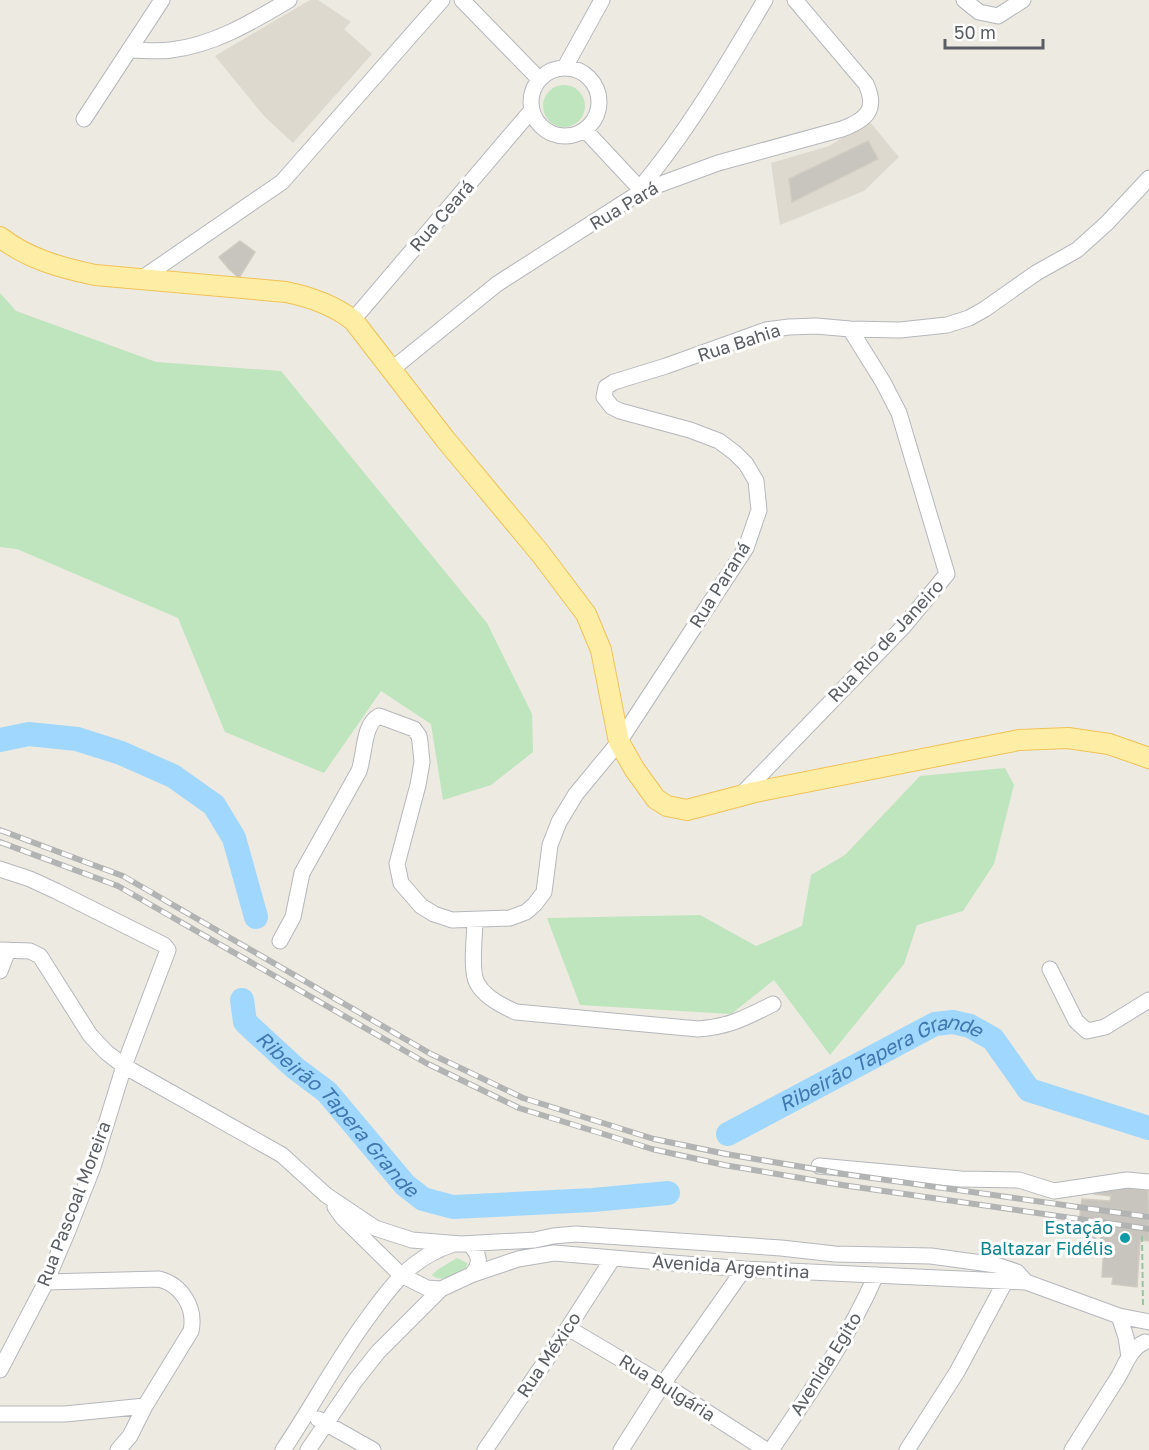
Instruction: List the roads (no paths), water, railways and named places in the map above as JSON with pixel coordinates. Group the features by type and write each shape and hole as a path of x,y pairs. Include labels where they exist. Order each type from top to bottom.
{"main road":[{"path":"0,237 22,251 58,267 95,275 286,292 316,300 341,311 353,320 445,440 540,553 586,614 601,651 619,742 635,770 656,799 667,806 687,810 741,795 1019,740 1068,738 1109,744 1149,758"}],"street":[{"path":"84,119 162,0"},
{"path":"129,50 170,51 200,44 230,32 289,0"},
{"path":"141,279 282,182 442,0"},
{"path":"462,0 539,79"},
{"path":"564,67 602,0"},
{"path":"585,130 641,190 700,106 765,0"},
{"name":"Rua Pará","path":"391,370 497,284 641,190 718,163 853,125 867,114 872,107 872,99 866,84 795,0"},
{"path":"964,0 979,12 998,16 1023,0"},
{"path":"564,67 577,69 588,75 596,85 599,109 594,121 585,130 575,135 564,136 543,129 531,111 530,100 539,79 555,69 564,67"},
{"name":"Rua Ceará","path":"353,320 531,111"},
{"name":"Rua Bahia","path":"630,378 766,330 802,326 850,329 926,328 947,325 969,318 986,309 1036,273 1077,250 1107,223 1149,178"},
{"name":"Rua Rio de Janeiro","path":"741,795 904,626 947,574 899,413 850,329"},
{"name":"Rua Paraná","path":"619,742 746,549 759,510 756,481 740,459 719,441 690,430 629,414 612,407 607,402 604,393 606,387 614,382 630,378"},
{"path":"280,941 293,917 302,873 359,771 368,728 372,720 379,716 414,729 418,733 422,762 397,864 401,883 421,906 434,914 452,920 510,918 526,912 536,904 544,892 550,845 559,822 576,794 619,742"},
{"name":"Rua Pascoal Moreira","path":"0,869 56,891 167,947 168,954 124,1066 93,1167 46,1282 0,1370"},
{"path":"475,920 476,981 482,990 501,1005 516,1012 698,1029 721,1027 773,1004"},
{"path":"0,971 4,950 30,951 40,956 90,1035 124,1066 282,1155 326,1195 375,1228 412,1240 462,1244 478,1255 476,1270 471,1275"},
{"path":"1050,969 1076,1021 1087,1031 1105,1027 1149,1000"},
{"path":"819,1166 961,1179 1019,1180 1054,1191 1127,1180 1149,1182"},
{"path":"326,1195 343,1218 401,1275 427,1288 441,1289"},
{"name":"Avenida Argentina","path":"462,1244 535,1240 576,1234 835,1254 931,1256 996,1265 1017,1272 1026,1282"},
{"path":"283,1450 308,1413 346,1347 384,1294 401,1275 426,1257 441,1248 462,1244"},
{"name":"Avenida Argentina","path":"308,1450 378,1352 441,1289 471,1275 518,1259 554,1253 744,1269 1026,1282 1119,1316"},
{"path":"909,1276 916,1267 915,1256"},
{"path":"929,1277 926,1264 931,1256"},
{"name":"Rua México","path":"485,1450 568,1328 612,1258"},
{"path":"621,1450 663,1384 744,1269"},
{"name":"Avenida Egito","path":"771,1450 837,1353 861,1311 876,1275"},
{"path":"46,1282 168,1281 181,1290 192,1311 191,1330 145,1406 130,1436 118,1450"},
{"path":"907,1450 962,1363 1005,1282"},
{"path":"1119,1316 1146,1321"},
{"path":"1071,1450 1120,1375 1129,1357 1137,1346 1147,1342 1119,1316"},
{"path":"1119,1316 1126,1337 1129,1357"},
{"name":"Rua Bulgária","path":"568,1328 663,1384 766,1450"},
{"path":"0,1414 65,1414 145,1406"},
{"path":"308,1413 373,1450"}],"waterway":[{"name":"Ribeirão Tapera Grande","path":"0,740 29,734 77,739 121,753 173,776 214,805 234,838 256,917"},
{"name":"Ribeirão Tapera Grande","path":"242,1000 245,1022 295,1068 327,1092 405,1185 423,1199 453,1207 593,1200 668,1193"},
{"name":"Ribeirão Tapera Grande","path":"728,1134 935,1024 953,1022 970,1026 993,1039 1029,1090 1149,1128"}],"railway":[{"path":"0,830 123,876 431,1054 523,1098 654,1139 726,1154 844,1174 1149,1217"},
{"path":"0,842 118,886 426,1063 519,1108 652,1149 724,1165 842,1185 1149,1229"}],"place":[{"name":"Estação Baltazar Fidélis","path":"1125,1238"}]}
